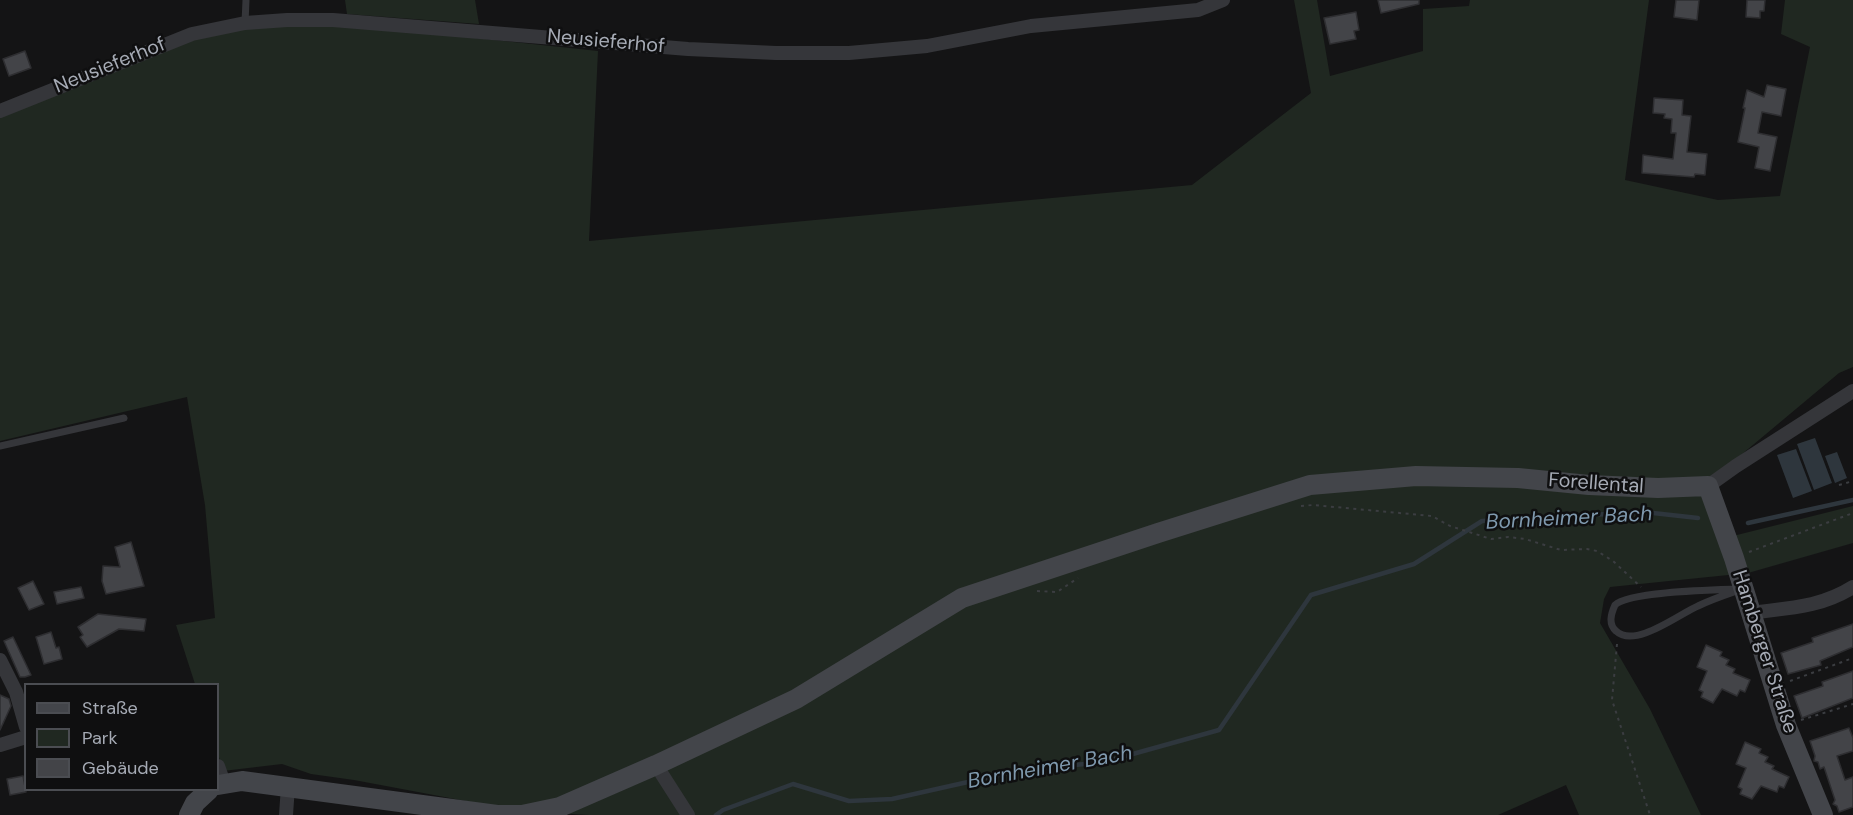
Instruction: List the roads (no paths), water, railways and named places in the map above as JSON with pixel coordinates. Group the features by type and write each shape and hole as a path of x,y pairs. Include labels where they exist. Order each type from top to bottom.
{"street":[{"name":"Neusieferhof","path":"0,111 155,47 192,34 245,23 333,20 688,49 776,53 849,53 927,46 1031,26 1198,10 1223,0"},
{"path":"1708,486 1853,391"},
{"name":"Forellental","path":"219,781 288,786 460,810 522,815 560,807 796,699 962,598 1310,485 1416,476 1518,478 1589,485 1658,488 1708,486"},
{"name":"Hamberger Straße","path":"1708,486 1734,558 1786,725 1823,815"},
{"path":"1750,613 1807,607 1853,587"},
{"path":"0,660 16,692 24,720"},
{"path":"0,745 24,738"},
{"path":"656,765 688,815"},
{"path":"286,815 288,786"},
{"path":"189,815 195,803 207,791"}],"lane":[{"path":"245,23 246,0"},
{"path":"0,446 124,418"},
{"path":"1742,589 1698,606 1634,637 1626,637 1618,633 1611,623 1615,605 1625,599 1649,595 1742,589"}],"waterway":[{"path":"1748,523 1853,500"},
{"name":"Bornheimer Bach","path":"716,815 723,810 793,784 849,801 892,799 1017,771 1104,762 1219,730 1311,595 1414,564 1482,521 1644,512 1698,518"}]}
